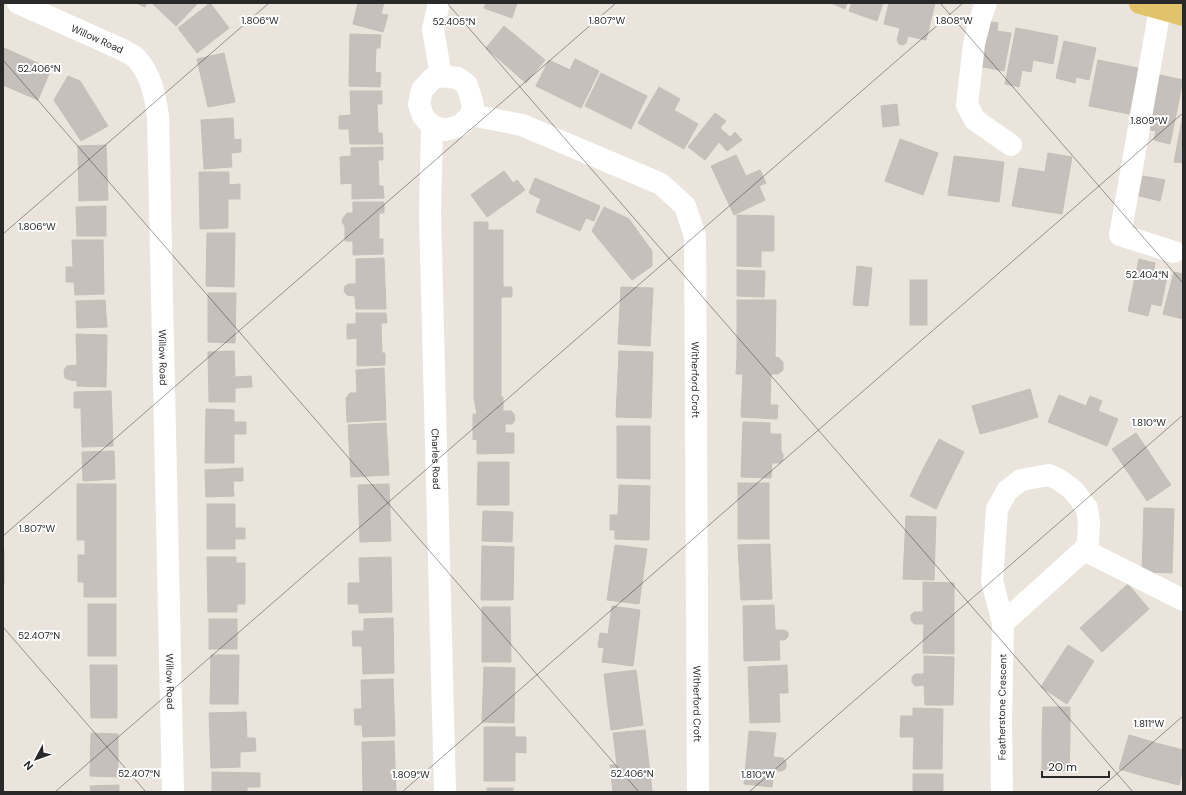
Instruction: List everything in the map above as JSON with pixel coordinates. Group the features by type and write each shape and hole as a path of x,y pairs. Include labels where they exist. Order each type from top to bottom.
{"main road":[{"path":"1150,6 1183,15"}],"street":[{"name":"Willow Road","path":"18,3 122,49 134,57 144,69 153,89 158,116 173,792"},
{"path":"439,3 433,29 441,76"},
{"path":"986,3 974,44 968,105 975,120 1011,145"},
{"path":"1150,6 1120,235 1174,252"},
{"path":"441,76 458,78 467,85 473,105 470,115 460,126 445,130 432,126 423,116 419,104 422,90 432,79 441,76"},
{"name":"Witherford Croft","path":"470,115 522,125 661,184 685,206 695,236 698,792"},
{"name":"Charles Road","path":"432,126 430,214 445,792"},
{"name":"Featherstone Crescent","path":"1002,792 1001,721 1003,623 992,581 997,509 1007,491 1021,480 1049,476 1058,479 1073,490 1087,508 1089,523 1088,543 1084,550"},
{"path":"1003,623 1084,550 1183,600"}],"building":[{"path":"136,3 147,3 145,7"},
{"path":"198,3 176,26 153,4"},
{"path":"210,3 229,28 197,53 178,28"},
{"path":"358,3 384,3 381,14 388,15 383,32 353,24"},
{"path":"486,3 517,3 512,18 484,8"},
{"path":"831,3 847,3 845,9"},
{"path":"852,3 883,3 877,21 849,11"},
{"path":"889,3 935,3 926,40 908,36 906,43 903,45 899,44 897,40 900,28 884,24"},
{"path":"985,21 998,23 997,31 1011,33 1004,71 978,66"},
{"path":"504,26 545,60 526,83 486,48"},
{"path":"1016,28 1058,36 1053,64 1033,60 1031,72 1022,70 1019,87 1005,84"},
{"path":"350,34 381,35 380,48 376,48 375,72 381,73 380,87 349,86"},
{"path":"1064,41 1096,48 1089,80 1076,77 1075,83 1056,78"},
{"path":"4,48 51,69 38,100 3,85"},
{"path":"224,53 235,102 208,107 197,59"},
{"path":"575,59 599,71 581,108 536,86 549,60 570,70"},
{"path":"1098,60 1138,68 1129,114 1089,106"},
{"path":"601,73 647,96 631,129 585,106"},
{"path":"1155,74 1183,80 1170,144 1154,140 1156,131 1144,129"},
{"path":"68,76 80,81 108,126 81,141 54,100"},
{"path":"659,87 680,99 674,110 698,124 684,149 638,123"},
{"path":"350,91 382,91 382,104 377,104 378,133 382,133 383,144 350,144 349,129 339,129 339,116 351,115"},
{"path":"897,104 899,125 883,127 881,106"},
{"path":"715,113 726,121 720,128 730,137 735,132 742,140 727,151 719,142 705,160 688,147"},
{"path":"1183,115 1183,163 1174,162"},
{"path":"233,118 234,140 241,139 241,152 231,153 232,167 204,169 201,120"},
{"path":"900,139 938,153 923,195 885,181"},
{"path":"106,145 108,200 79,201 78,146"},
{"path":"383,147 383,160 378,160 379,186 383,186 384,198 352,199 352,183 341,184 340,157 351,156 351,148"},
{"path":"1048,153 1072,157 1062,214 1012,206 1019,168 1045,172"},
{"path":"736,155 746,176 760,170 766,183 759,186 765,200 734,215 711,166"},
{"path":"954,156 1004,162 999,202 948,195"},
{"path":"504,171 513,183 517,180 525,190 504,205 487,183"},
{"path":"199,172 229,172 229,185 240,184 240,199 228,199 228,228 200,229"},
{"path":"1143,176 1165,180 1160,201 1139,196"},
{"path":"535,178 600,206 594,221 586,218 580,231 536,212 541,199 529,193"},
{"path":"487,183 504,205 487,217 471,195"},
{"path":"353,202 384,202 384,213 379,213 379,239 383,239 383,254 353,255 353,241 345,241 345,226 342,222 347,213 353,213"},
{"path":"106,206 106,236 77,236 76,207"},
{"path":"604,207 629,219 652,251 652,266 632,280 592,231"},
{"path":"737,215 774,216 774,251 761,251 761,267 737,266"},
{"path":"474,222 488,222 488,230 503,230 503,287 474,287"},
{"path":"207,233 235,233 234,287 206,286"},
{"path":"72,240 103,240 104,294 75,295 74,282 66,282 66,267 73,267"},
{"path":"384,258 386,309 356,309 355,296 347,295 344,291 345,286 349,284 356,284 356,259"},
{"path":"1139,259 1155,263 1154,269 1168,272 1161,306 1151,304 1148,316 1128,311"},
{"path":"857,266 872,268 868,306 853,305"},
{"path":"737,270 765,271 764,297 737,296"},
{"path":"1174,272 1183,274 1183,319 1163,314"},
{"path":"910,280 927,280 927,325 910,325"},
{"path":"474,287 512,287 512,297 501,297 501,346 474,346"},
{"path":"621,287 653,288 650,346 618,344"},
{"path":"208,293 236,293 235,343 208,342"},
{"path":"105,300 107,327 77,328 76,301"},
{"path":"737,300 776,300 775,357 737,357"},
{"path":"356,313 386,313 387,323 381,323 382,353 385,353 385,365 357,366 357,338 347,339 347,324 356,324"},
{"path":"76,334 107,335 106,387 77,386 77,381 65,378 64,370 67,366 77,365"},
{"path":"474,346 501,346 501,398 474,398"},
{"path":"234,351 235,377 251,376 252,387 235,388 235,402 209,402 208,352"},
{"path":"619,351 653,352 651,418 616,417"},
{"path":"737,357 775,357 779,358 783,362 783,370 778,374 771,374 770,405 778,405 777,419 741,417 743,374 736,374"},
{"path":"384,368 386,420 347,422 346,398 350,393 357,393 356,370"},
{"path":"1030,389 1038,417 1009,426 1000,398"},
{"path":"111,391 113,446 82,447 81,408 74,408 74,392"},
{"path":"1059,395 1086,406 1075,433 1048,422"},
{"path":"1090,396 1102,401 1098,411 1118,419 1107,446 1075,433"},
{"path":"503,397 503,411 511,411 514,414 515,420 512,424 505,424 505,433 514,433 514,453 477,454 477,439 473,440 473,414 477,414 474,398"},
{"path":"1000,398 1009,426 980,434 972,406"},
{"path":"206,409 234,410 234,422 246,422 246,434 234,434 234,463 205,463"},
{"path":"743,422 770,423 770,434 781,434 781,451 783,454 783,460 780,463 772,463 771,478 741,477"},
{"path":"386,423 389,475 351,477 348,425"},
{"path":"617,426 650,426 650,479 617,478"},
{"path":"1136,433 1153,458 1129,474 1112,449"},
{"path":"939,439 964,452 949,482 923,469"},
{"path":"114,451 115,479 83,481 82,452"},
{"path":"1153,458 1171,485 1147,501 1129,474"},
{"path":"478,462 509,462 509,505 477,505"},
{"path":"243,468 243,481 233,481 234,496 206,497 205,470"},
{"path":"923,469 949,482 936,509 910,496"},
{"path":"738,483 769,483 769,539 738,539"},
{"path":"77,484 116,484 116,539 77,540"},
{"path":"389,484 391,541 360,542 358,485"},
{"path":"619,485 650,486 649,540 615,539 615,530 610,530 610,515 618,515"},
{"path":"207,504 235,504 235,528 245,528 245,539 235,539 235,549 207,549"},
{"path":"1144,508 1174,509 1173,542 1143,541"},
{"path":"483,511 513,512 512,542 482,541"},
{"path":"906,516 936,517 934,580 903,579"},
{"path":"116,539 116,597 84,597 84,582 78,582 78,555 85,555 85,540"},
{"path":"1143,541 1173,542 1172,573 1142,572"},
{"path":"770,544 772,599 741,600 738,545"},
{"path":"615,545 647,549 639,604 607,600"},
{"path":"482,546 514,547 513,600 481,600"},
{"path":"4,550 4,583 3,583"},
{"path":"207,557 236,557 236,563 245,563 245,604 237,604 237,612 208,612"},
{"path":"391,557 392,612 359,613 359,604 348,604 348,583 360,583 359,558"},
{"path":"923,582 954,583 954,654 923,653 924,624 914,624 911,620 911,615 914,612 923,612"},
{"path":"1128,584 1149,609 1126,630 1104,606"},
{"path":"88,604 116,604 116,656 88,656"},
{"path":"774,605 775,630 784,630 788,632 788,637 785,640 779,640 780,660 744,661 743,606"},
{"path":"612,606 640,610 633,666 602,662 604,648 598,647 600,633 608,634"},
{"path":"1104,606 1126,630 1102,652 1080,628"},
{"path":"482,607 510,607 511,662 482,662"},
{"path":"393,618 394,673 363,674 362,646 353,646 352,631 364,631 364,619"},
{"path":"209,619 237,619 237,649 209,649"},
{"path":"1068,645 1094,661 1079,685 1053,668"},
{"path":"211,655 239,655 238,704 210,704"},
{"path":"924,656 954,657 953,705 925,705 924,685 915,686 912,682 912,677 915,674 924,674"},
{"path":"90,665 117,665 117,718 91,718"},
{"path":"787,665 788,693 779,693 780,722 750,723 748,667"},
{"path":"484,667 515,668 514,723 482,722"},
{"path":"1053,668 1079,685 1067,704 1041,687"},
{"path":"636,670 643,725 611,730 604,674"},
{"path":"393,679 395,736 363,737 362,725 355,725 354,709 362,709 361,680"},
{"path":"1043,707 1070,707 1070,739 1042,738"},
{"path":"913,708 943,709 942,769 913,769 914,737 900,737 901,716 913,716"},
{"path":"246,712 247,738 255,738 256,751 240,752 240,767 211,768 209,713"},
{"path":"484,727 515,727 515,737 526,737 526,753 515,752 515,781 484,781"},
{"path":"645,730 652,791 613,792 610,765 617,765 613,733"},
{"path":"749,731 776,733 773,757 783,758 786,762 786,768 782,771 774,771 772,787 744,784"},
{"path":"91,733 118,734 118,777 90,776"},
{"path":"1129,735 1156,743 1147,777 1119,769"},
{"path":"1042,738 1070,739 1069,770 1042,770"},
{"path":"394,741 396,792 363,792 362,742"},
{"path":"1156,743 1183,750 1183,769 1179,785 1147,777"},
{"path":"212,772 260,773 260,787 247,787 247,792 212,792"},
{"path":"913,774 943,774 943,792 913,792"},
{"path":"119,785 119,792 91,792 90,786"},
{"path":"487,788 513,788 513,792 487,792"}]}
